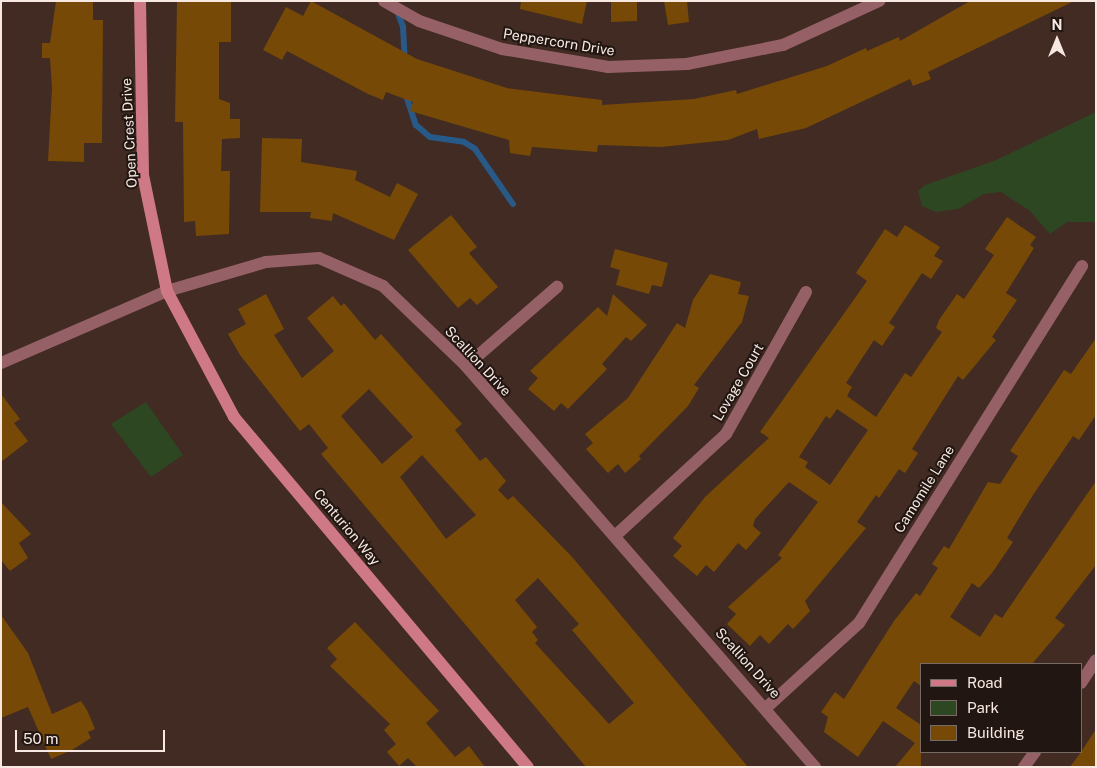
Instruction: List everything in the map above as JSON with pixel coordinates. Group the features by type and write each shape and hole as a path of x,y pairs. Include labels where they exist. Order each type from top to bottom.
{"street":[{"name":"Open Crest Drive","path":"140,1 143,175 166,291"},
{"name":"Peppercorn Drive","path":"384,1 419,21 502,49 608,67 687,64 783,45 878,1"},
{"name":"Scallion Drive","path":"1,363 166,291 266,262 319,258 383,286 466,366 767,707 815,767"},
{"name":"Camomile Lane","path":"767,707 859,622 1082,266"},
{"path":"466,366 557,287"},
{"name":"Centurion Way","path":"166,291 234,417 528,767"},
{"name":"Lovage Court","path":"615,536 726,434 806,292"},
{"path":"1082,681 1096,660"},
{"path":"1024,767 1034,753"}],"green space":[{"path":"1096,112 1096,222 1067,222 1050,234 1029,210 1001,192 984,194 958,209 936,212 922,206 918,191 925,185 994,161"},
{"path":"146,402 183,455 151,477 111,424"}],"building":[{"path":"56,1 93,1 93,20 103,20 102,143 84,143 84,162 48,161 52,88 50,58 42,58 42,43 50,43"},
{"path":"311,1 417,59 507,88 602,100 602,105 694,99 736,90 737,94 827,66 866,48 867,51 899,37 900,41 970,1 1074,1 928,72 931,79 913,86 910,79 806,128 759,139 757,129 728,140 661,147 598,145 597,152 532,147 530,156 510,153 509,140 410,111 413,102 386,92 383,100 368,94 287,51 282,60 263,50 286,7 303,16"},
{"path":"521,1 587,1 582,24 520,9"},
{"path":"611,1 637,1 637,21 611,22"},
{"path":"664,1 687,1 689,22 668,25"},
{"path":"177,2 231,2 231,42 219,42 219,99 230,103 230,119 240,119 240,138 222,139 221,171 230,171 229,234 196,236 195,221 184,222 183,122 175,122"},
{"path":"262,138 302,139 301,162 357,171 355,180 390,197 397,183 418,194 394,240 333,213 332,221 310,218 311,212 260,212"},
{"path":"451,215 477,247 469,253 498,287 477,305 470,298 458,308 408,250"},
{"path":"1007,217 1036,237 1030,245 1034,248 1006,293 1017,300 992,337 996,340 963,380 958,376 912,449 918,453 905,473 899,469 879,498 876,495 857,522 866,528 805,601 810,611 793,629 788,624 769,644 760,635 750,646 727,624 736,614 728,607 782,558 778,555 818,502 789,482 755,519 753,526 761,533 746,550 738,543 714,572 706,565 697,576 673,556 682,546 673,538 705,497 769,438 760,432 867,281 856,273 885,229 897,237 905,225 940,247 934,256 943,261 931,279 922,273 889,323 895,327 882,346 874,340 846,383 852,387 847,396 876,417 905,373 911,377 942,332 936,328 939,320 957,294 964,299 994,255 985,249","holes":["837,409 868,430 830,485 805,467 808,462 799,457 826,416 830,419"]},
{"path":"615,249 668,263 662,287 652,285 649,294 616,285 620,270 610,267"},
{"path":"710,274 741,282 738,294 749,296 742,322 694,385 699,388 688,406 639,456 641,459 625,473 618,464 608,473 586,449 593,443 585,434 628,398 677,323 685,328 693,300"},
{"path":"266,294 284,329 274,335 302,378 334,351 307,318 333,296 341,306 344,303 375,340 381,334 462,424 455,430 480,461 486,457 506,481 498,490 508,500 513,496 573,558 748,767 586,767 321,454 328,448 309,424 300,431 240,355 228,334 246,324 238,309","holes":["369,389 413,437 382,464 341,416","422,455 476,515 446,539 400,477","538,578 579,624 572,630 634,703 609,724 535,643 538,640 532,632 537,627 515,600"]},
{"path":"613,294 647,325 631,341 626,337 602,364 607,369 568,409 561,403 554,411 528,389 538,378 530,371 598,307 607,316"},
{"path":"1096,338 1096,415 1079,440 1073,436 1033,495 1007,538 1013,542 992,573 979,588 972,583 950,617 980,637 995,614 1002,618 1096,481 1096,565 1055,618 1065,625 1033,663 920,663 920,685 914,681 896,708 920,724 921,767 895,767 915,743 883,721 858,757 824,732 828,717 821,712 835,692 844,699 894,621 916,593 920,596 938,568 932,564 944,546 949,549 988,482 1000,484 1018,456 1010,451 1064,370 1071,374"},
{"path":"1,394 20,419 14,423 28,441 1,462"},
{"path":"1,502 31,534 19,543 28,558 10,571 1,560"},
{"path":"1,615 28,653 52,714 81,701 87,710 95,729 88,732 91,738 72,750 51,759 28,707 1,718"},
{"path":"355,622 439,711 426,723 455,757 469,746 485,767 417,767 408,758 399,766 387,752 396,744 384,730 390,724 330,666 337,659 327,648"},
{"path":"1096,729 1096,767 1070,767"}],"waterway":[{"path":"397,11 403,27 405,60"},
{"path":"405,92 416,125 430,137 464,142 475,149 513,204"}]}
